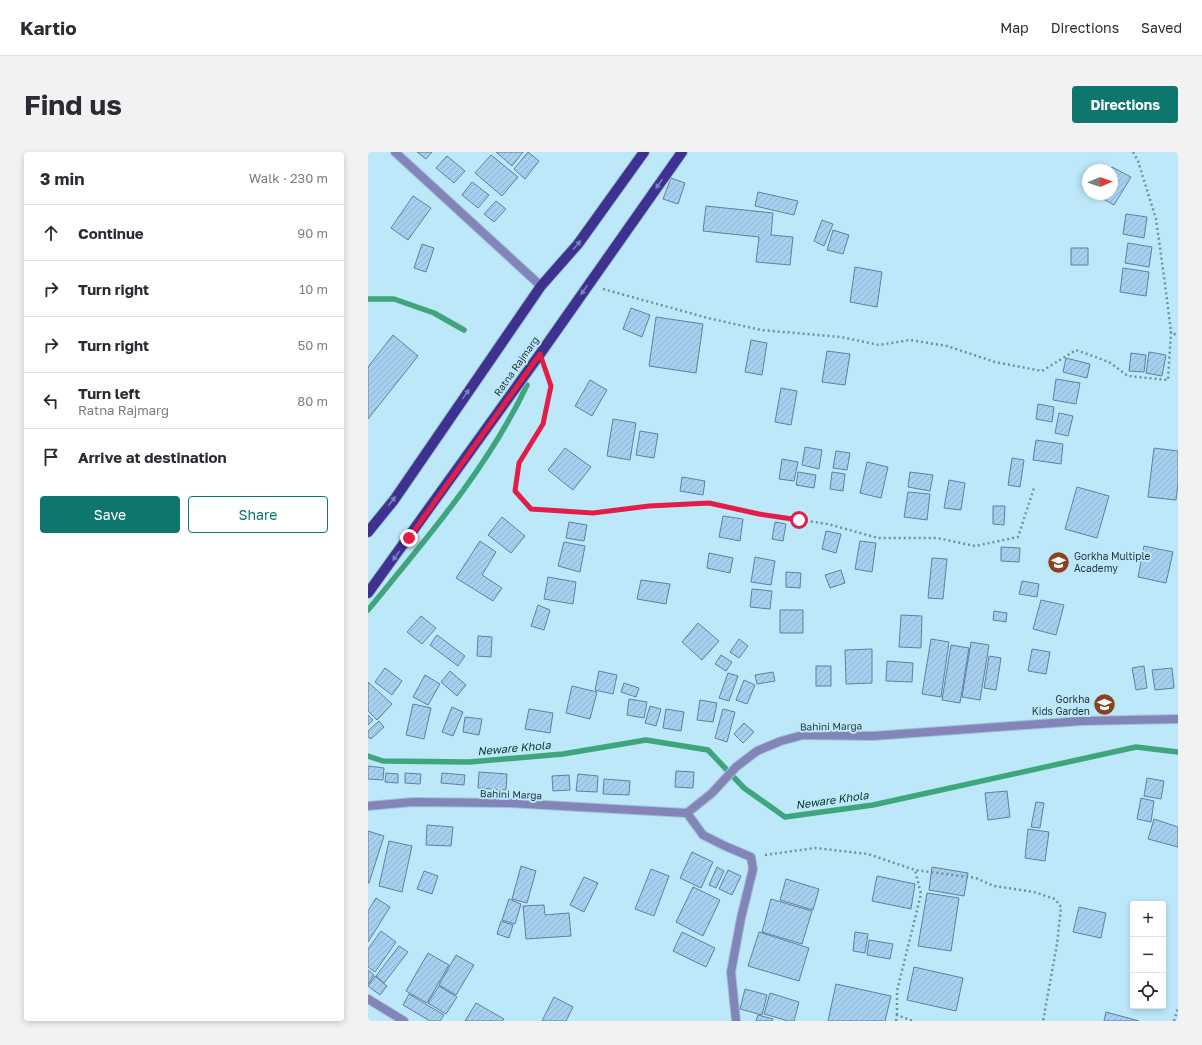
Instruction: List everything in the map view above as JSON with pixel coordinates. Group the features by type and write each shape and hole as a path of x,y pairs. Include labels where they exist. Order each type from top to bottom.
{"main road":[{"path":"368,532 398,493 541,286 578,244 644,152"},
{"name":"Ratna Rajmarg","path":"368,593 540,354 682,152"}],"street":[{"path":"395,152 541,286"},
{"name":"Bahini Marga","path":"368,806 413,802 509,803 687,813 712,793 736,766 757,751 781,741 803,735 873,736 1082,721 1178,719"},
{"path":"687,813 704,836 750,856 753,869 741,918 731,972 736,1021"},
{"path":"368,999 404,1021"}],"path":[{"path":"587,287 600,288 701,316 761,330 841,337 879,345 910,340 947,346 994,362 1042,371 1076,350 1108,362 1128,376 1168,380 1171,332 1166,284 1156,219 1138,161 1133,152"},
{"path":"1171,332 1178,336"},
{"path":"540,354 551,386 543,424 519,463 515,491 531,509 593,513 649,506 709,503 759,514 828,524 878,538 937,538 975,546 1018,537 1034,488"},
{"path":"750,856 815,848 868,854 915,870 976,878 994,886 1034,892 1055,899 1061,907 1056,950 1043,1021"},
{"path":"896,1021 898,991 921,894 915,870"},
{"path":"1174,1021 1178,1008"},
{"path":"897,1015 913,1021"}],"building":[{"path":"417,152 432,152 426,159"},
{"path":"496,152 523,152 512,166"},
{"path":"528,152 539,161 525,179 514,169"},
{"path":"491,155 518,177 502,196 475,173"},
{"path":"447,156 465,171 454,183 436,168"},
{"path":"1118,170 1131,177 1118,198"},
{"path":"671,178 685,183 678,204 663,199"},
{"path":"472,182 489,195 478,208 462,195"},
{"path":"758,192 798,201 794,215 755,206"},
{"path":"413,196 431,208 408,240 391,228"},
{"path":"1105,200 1117,200 1114,205"},
{"path":"496,201 506,209 494,222 484,214"},
{"path":"706,206 773,213 771,235 793,237 790,265 756,262 759,237 703,231"},
{"path":"1126,214 1147,217 1144,238 1123,234"},
{"path":"822,220 833,224 824,246 814,241"},
{"path":"833,230 849,235 843,254 827,250"},
{"path":"1128,243 1152,247 1149,267 1125,263"},
{"path":"422,244 434,248 426,272 414,268"},
{"path":"1071,248 1088,248 1088,265 1071,265"},
{"path":"855,267 882,272 877,307 850,302"},
{"path":"1123,268 1149,272 1146,296 1120,292"},
{"path":"631,308 650,315 642,337 623,329"},
{"path":"656,317 703,324 696,373 649,366"},
{"path":"393,335 418,356 368,419 368,367"},
{"path":"751,340 767,343 762,375 745,372"},
{"path":"827,351 850,354 845,385 822,382"},
{"path":"1149,352 1166,355 1162,376 1146,373"},
{"path":"1131,353 1146,355 1144,372 1129,371"},
{"path":"1066,358 1090,364 1087,378 1063,372"},
{"path":"1056,379 1080,383 1076,404 1053,400"},
{"path":"590,380 607,390 592,416 575,406"},
{"path":"781,388 797,391 791,425 775,422"},
{"path":"1038,404 1054,407 1052,422 1036,419"},
{"path":"1059,413 1073,416 1068,436 1055,433"},
{"path":"613,419 636,423 630,460 607,456"},
{"path":"640,431 658,434 654,458 636,455"},
{"path":"1036,440 1063,444 1061,464 1033,460"},
{"path":"805,447 822,450 819,469 802,465"},
{"path":"565,448 591,467 573,490 548,470"},
{"path":"1154,448 1178,451 1178,483 1176,500 1148,497"},
{"path":"836,451 850,453 847,470 833,468"},
{"path":"1012,458 1024,460 1020,487 1008,485"},
{"path":"782,459 798,462 794,481 779,479"},
{"path":"867,462 888,467 881,498 860,493"},
{"path":"798,472 816,475 814,488 796,485"},
{"path":"832,472 845,474 843,491 830,489"},
{"path":"910,472 933,475 930,491 908,487"},
{"path":"682,477 705,481 703,495 680,491"},
{"path":"949,480 965,483 961,510 944,508"},
{"path":"1077,487 1109,496 1097,538 1065,529"},
{"path":"908,492 930,494 927,520 904,517"},
{"path":"993,506 1005,506 1004,525 993,524"},
{"path":"723,516 743,519 740,541 719,537"},
{"path":"502,517 525,536 511,553 488,535"},
{"path":"569,522 587,525 584,541 566,538"},
{"path":"775,522 786,524 783,541 772,539"},
{"path":"826,531 841,534 836,553 822,549"},
{"path":"480,541 496,552 482,575 502,588 493,601 456,578"},
{"path":"860,541 876,543 872,572 855,569"},
{"path":"564,542 585,546 580,572 558,566"},
{"path":"1144,546 1173,552 1166,583 1138,577"},
{"path":"1001,547 1020,548 1019,562 1001,561"},
{"path":"709,553 733,558 730,573 707,568"},
{"path":"755,557 775,561 771,585 751,582"},
{"path":"932,558 947,559 943,599 928,598"},
{"path":"841,570 845,583 830,588 825,575"},
{"path":"786,572 801,573 800,588 786,587"},
{"path":"548,577 576,582 573,604 544,599"},
{"path":"641,580 670,584 666,604 637,599"},
{"path":"1022,581 1039,584 1037,597 1019,594"},
{"path":"752,589 772,591 770,609 750,607"},
{"path":"1041,600 1064,605 1056,635 1033,629"},
{"path":"538,605 550,610 544,630 531,626"},
{"path":"780,610 803,610 803,633 780,633"},
{"path":"994,611 1007,613 1006,622 993,620"},
{"path":"901,615 922,616 921,648 899,647"},
{"path":"421,616 436,628 422,644 407,632"},
{"path":"698,623 719,641 702,660 682,642"},
{"path":"437,635 465,656 458,666 430,645"},
{"path":"478,636 492,637 491,657 477,656"},
{"path":"739,639 748,646 739,658 730,652"},
{"path":"931,639 949,642 941,697 922,694"},
{"path":"971,642 989,645 980,700 962,697"},
{"path":"951,645 969,648 960,703 942,700"},
{"path":"872,649 872,683 846,684 845,650"},
{"path":"1032,649 1050,652 1046,674 1028,671"},
{"path":"721,655 732,662 726,671 715,664"},
{"path":"989,656 1001,658 996,690 984,688"},
{"path":"887,661 913,663 912,682 886,681"},
{"path":"816,666 831,666 831,686 816,686"},
{"path":"1144,666 1147,688 1136,690 1132,668"},
{"path":"385,668 402,681 392,695 375,682"},
{"path":"1172,668 1174,688 1155,690 1152,670"},
{"path":"450,671 466,685 457,696 441,682"},
{"path":"599,671 617,675 613,694 595,690"},
{"path":"773,672 775,681 757,684 755,675"},
{"path":"728,673 738,676 729,701 719,698"},
{"path":"425,675 440,684 428,705 413,697"},
{"path":"744,680 755,685 747,704 736,700"},
{"path":"368,682 392,704 377,720 368,711"},
{"path":"624,683 639,688 636,697 621,692"},
{"path":"572,686 597,692 590,719 566,713"},
{"path":"629,699 647,702 644,718 627,715"},
{"path":"700,700 717,703 713,722 697,720"},
{"path":"413,704 431,708 424,739 406,735"},
{"path":"650,706 661,709 656,726 645,723"},
{"path":"452,707 463,712 453,736 442,732"},
{"path":"529,709 553,713 550,733 525,729"},
{"path":"666,709 684,712 681,731 663,728"},
{"path":"723,709 735,712 727,742 715,738"},
{"path":"368,715 373,720 368,725"},
{"path":"465,717 482,719 479,735 463,732"},
{"path":"379,721 384,727 371,739 368,737 368,731"},
{"path":"744,723 754,732 743,743 734,734"},
{"path":"368,766 384,768 383,780 368,779"},
{"path":"676,771 694,772 693,788 675,787"},
{"path":"479,772 507,774 506,790 478,788"},
{"path":"386,773 398,774 398,783 385,782"},
{"path":"405,773 421,774 420,784 405,783"},
{"path":"442,773 465,775 464,785 441,783"},
{"path":"578,774 598,776 597,792 576,791"},
{"path":"569,775 570,790 553,791 552,776"},
{"path":"1147,778 1164,781 1161,799 1144,796"},
{"path":"604,779 630,781 629,795 603,794"},
{"path":"1007,791 1010,817 988,820 985,793"},
{"path":"1141,798 1154,801 1151,822 1137,819"},
{"path":"1036,802 1044,803 1040,828 1031,827"},
{"path":"1154,819 1178,827 1178,847 1148,839"},
{"path":"427,825 453,827 451,846 426,845"},
{"path":"1028,829 1049,832 1045,861 1025,858"},
{"path":"368,831 384,836 369,883 368,883"},
{"path":"389,841 412,846 402,892 379,886"},
{"path":"692,852 713,862 701,888 680,878"},
{"path":"521,866 536,871 527,903 512,899"},
{"path":"717,867 724,871 716,888 709,885"},
{"path":"932,867 968,873 964,896 929,890"},
{"path":"651,869 669,876 654,916 635,909"},
{"path":"728,870 741,876 732,895 719,889"},
{"path":"424,871 438,876 432,894 417,889"},
{"path":"877,876 915,884 911,909 872,901"},
{"path":"584,877 598,883 584,912 570,905"},
{"path":"786,879 819,889 813,910 780,900"},
{"path":"693,887 720,900 703,936 676,922"},
{"path":"927,893 959,898 951,951 918,946"},
{"path":"376,898 390,907 368,942 368,911"},
{"path":"509,899 521,904 515,924 502,920"},
{"path":"771,899 812,911 802,944 762,932"},
{"path":"544,905 545,915 569,913 571,936 526,939 523,906"},
{"path":"1079,907 1106,913 1101,938 1073,932"},
{"path":"501,921 513,925 509,938 497,934"},
{"path":"381,931 396,942 375,972 368,967 368,949"},
{"path":"682,932 715,948 706,967 673,951"},
{"path":"759,932 809,948 799,981 748,966"},
{"path":"855,932 868,934 865,953 853,951"},
{"path":"869,940 893,944 890,959 867,955"},
{"path":"399,946 408,952 384,983 376,976"},
{"path":"428,953 449,965 427,1003 406,991"},
{"path":"456,955 474,965 456,995 439,985"},
{"path":"914,967 963,978 956,1011 907,1000"},
{"path":"368,970 374,975 368,984"},
{"path":"375,976 387,986 380,995 368,986"},
{"path":"836,984 891,996 885,1021 828,1021"},
{"path":"439,986 457,997 446,1014 428,1003"},
{"path":"745,989 767,995 762,1015 740,1009"},
{"path":"770,993 799,1002 794,1021 788,1021 764,1014"},
{"path":"409,994 444,1015 440,1021 430,1021 403,1005"},
{"path":"554,997 573,1007 566,1021 542,1021"},
{"path":"476,1003 504,1019 502,1021 465,1021"},
{"path":"1106,1012 1139,1021 1104,1021"},
{"path":"758,1015 773,1019 772,1021 756,1021"}],"waterway":[{"name":"Neware Khola","path":"368,299 394,299 434,313 464,330"},
{"name":"Neware Khola","path":"368,610 434,529 475,474 511,416 527,385"},
{"name":"Neware Khola","path":"368,756 383,761 469,762 563,754 646,740 708,750 744,788 785,817 873,805 1136,747 1178,752"}],"place":[{"name":"Gorkha Multiple Academy","path":"1058,562"},
{"name":"Gorkha Kids Garden","path":"1105,705"}],"route":[{"path":"409,538 540,354 551,386 543,424 519,463 515,491 531,509 593,513 649,506 709,503 759,514 799,520"}]}
